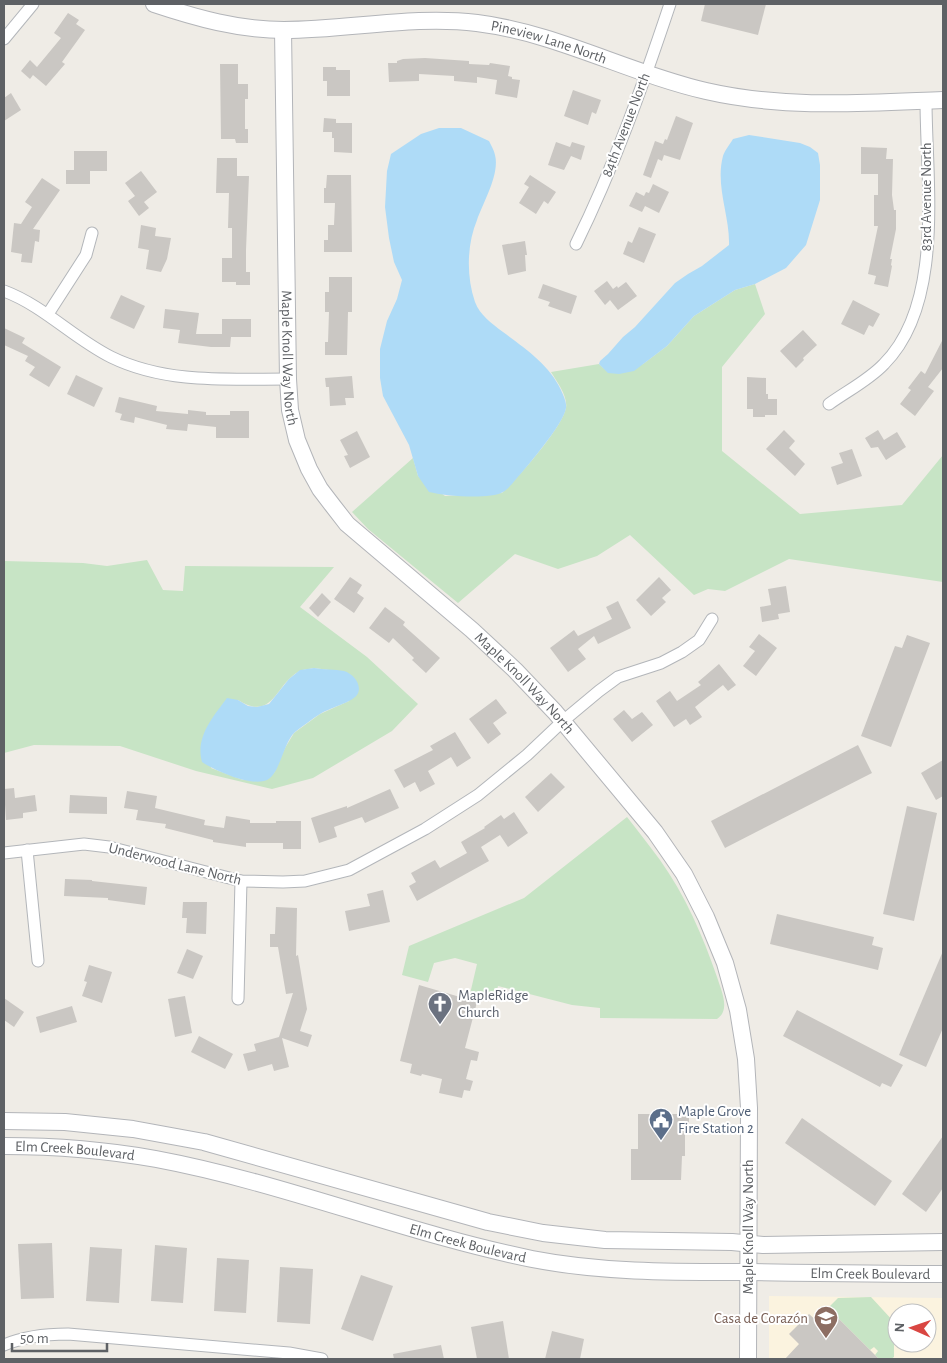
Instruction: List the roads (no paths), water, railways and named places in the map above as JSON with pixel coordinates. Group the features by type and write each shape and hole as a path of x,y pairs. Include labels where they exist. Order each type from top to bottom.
{"street":[{"path":"4,39 34,4"},
{"name":"Pineview Lane North","path":"154,4 191,17 232,26 283,30 437,20 478,23 517,30 704,91 747,100 790,104 943,100"},
{"name":"84th Avenue North","path":"576,244 596,204 670,4"},
{"name":"Maple Knoll Way North","path":"283,30 288,379 290,410 297,440 316,482 347,524 472,630 515,670 563,721 655,832 684,874 706,917 725,963 738,1010 746,1059 749,1108 748,1359"},
{"name":"83rd Avenue North","path":"829,404 862,382 884,364 899,346 914,316 919,301 929,236 926,101"},
{"path":"48,314 86,255 92,233"},
{"path":"4,291 14,294 48,314 111,357 143,370 176,376 210,379 288,379"},
{"name":"Underwood Lane North","path":"4,853 84,844 109,847 241,881 305,881 349,870 425,830 478,795 527,755 599,691 618,677 661,663 682,652 698,640 712,619"},
{"path":"27,850 38,960"},
{"path":"238,999 241,881"},
{"name":"Elm Creek Boulevard","path":"4,1121 75,1122 133,1129 204,1142 488,1222 543,1233 605,1240 748,1243 763,1245 943,1242"},
{"name":"Elm Creek Boulevard","path":"4,1146 47,1146 101,1150 158,1159 279,1189 473,1246 534,1259 622,1270 943,1274"},
{"path":"4,1344 43,1334 68,1334 296,1354 322,1359"}],"water":[{"path":"439,128 461,128 489,141 495,155 496,163 493,179 471,239 469,271 472,292 477,307 494,325 543,364 556,381 566,403 564,415 558,425 543,447 512,484 505,491 488,496 456,496 429,492 418,476 409,445 383,396 380,378 380,349 387,321 397,299 402,280 394,262 385,207 387,171 391,154 421,134"},
{"path":"749,135 800,143 818,153 820,200 806,245 786,268 755,284 735,290 694,316 667,346 634,371 619,374 608,373 599,364 600,361 635,327 675,283 702,266 729,245 721,178 723,156 733,139"},
{"path":"314,668 341,670 348,673 358,684 359,692 354,698 320,714 295,732 287,743 271,777 260,782 243,780 216,770 202,762 200,753 203,736 211,720 227,698 238,700 248,706 257,707 269,704 289,679 300,670"}],"place":[{"name":"MapleRidge Church","path":"440,1025"},
{"name":"Maple Grove Fire Station 2","path":"661,1141"},
{"name":"Casa de Corazón","path":"826,1339"}]}
